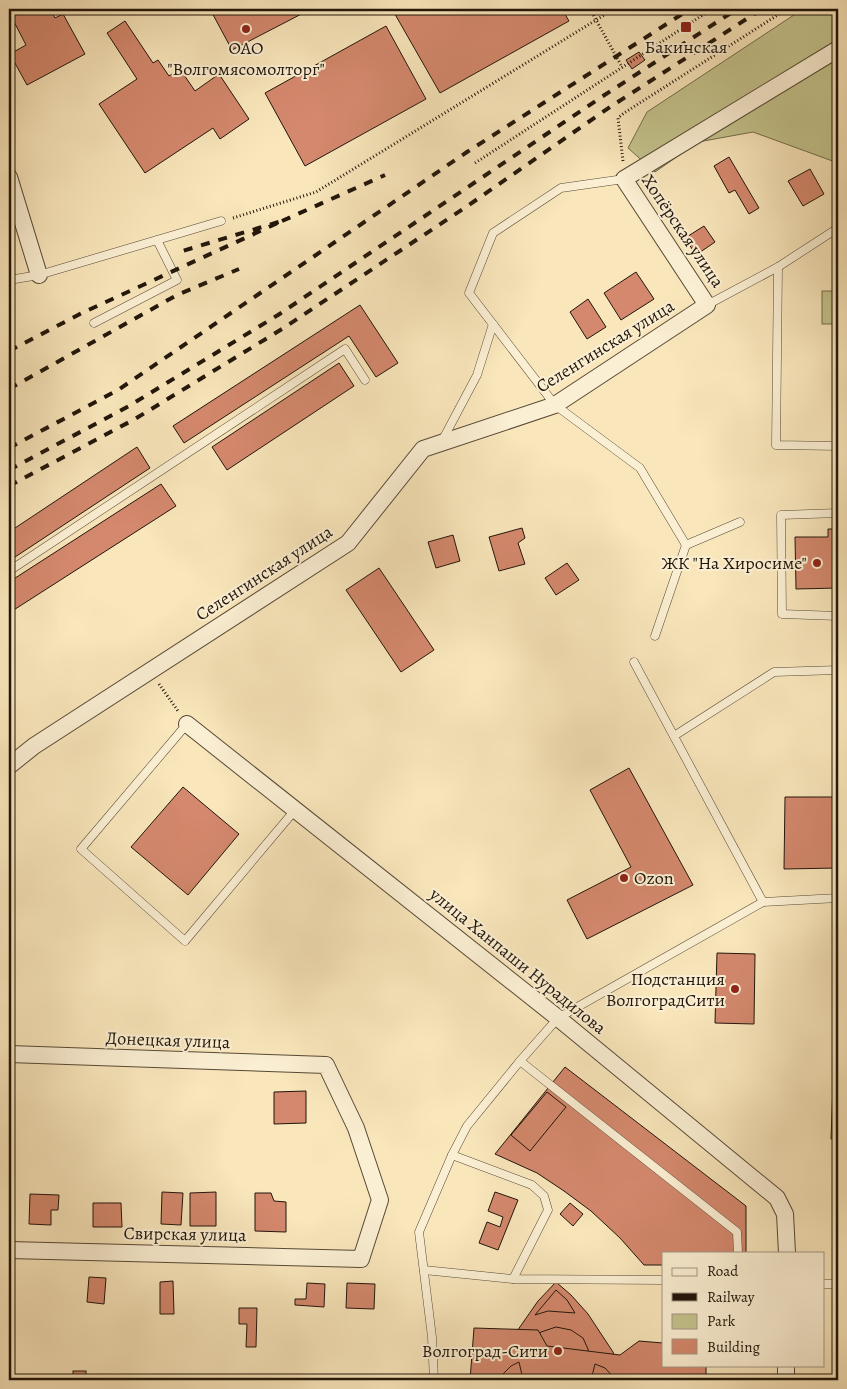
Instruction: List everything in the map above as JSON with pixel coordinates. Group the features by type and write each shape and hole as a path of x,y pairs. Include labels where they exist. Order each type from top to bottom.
{"street":[{"path":"624,180 838,49"},
{"path":"9,178 39,275"},
{"name":"Хопёрская улица","path":"624,180 708,305"},
{"name":"Селенгинская улица","path":"9,766 34,746 348,543 422,448 555,405 708,305"},
{"name":"улица Ханпаши Нурадилова","path":"187,724 558,1018 776,1198 785,1214 787,1252"},
{"name":"Донецкая улица","path":"9,1054 326,1065 356,1128 380,1200 361,1258"},
{"name":"Свирская улица","path":"9,1250 361,1258"},
{"path":"786,1366 786,1380"}],"lane":[{"path":"624,180 561,188 493,233 469,293 555,405 640,468 686,545"},
{"path":"9,280 39,275 221,222"},
{"path":"708,305 778,267 838,228"},
{"path":"94,323 177,280 157,240"},
{"path":"778,267 776,445 838,446"},
{"path":"441,442 477,375 493,324"},
{"path":"9,571 345,349 365,380"},
{"path":"838,513 781,515 782,614 838,616"},
{"path":"655,636 686,545 740,522"},
{"path":"634,662 764,902"},
{"path":"674,736 774,672 838,670"},
{"path":"187,724 81,849 185,941 295,810"},
{"path":"434,1380 432,1337 419,1232 452,1155 467,1126 520,1061 558,1018 764,902 838,898"},
{"path":"520,1061 736,1232 738,1252"},
{"path":"452,1155 532,1185 544,1196 548,1210 513,1279"},
{"path":"424,1270 513,1279 662,1280"},
{"path":"824,1284 838,1284"}],"path":[{"path":"590,9 622,67"},
{"path":"221,222 316,192 614,9"},
{"path":"475,163 712,9"},
{"path":"624,180 618,118 787,9"},
{"path":"150,671 187,724"}],"green space":[{"path":"803,9 838,9 838,163 753,132 698,142 655,172 628,148 647,112"},
{"path":"822,291 838,291 838,324 822,324"}],"building":[{"path":"9,9 50,9 55,18 63,14 85,54 27,85 10,54 26,45"},
{"name":"ОАО \"Волгомясомолторг\"","path":"210,9 311,9 232,50"},
{"path":"392,9 562,9 569,21 440,93"},
{"path":"125,21 153,63 158,60 169,76 180,69 195,91 219,74 249,119 220,139 213,128 145,173 99,104 137,79 107,33"},
{"path":"386,26 426,99 305,166 265,93"},
{"path":"639,52 645,60 632,69 626,60"},
{"path":"729,157 759,208 749,214 735,190 729,193 714,166"},
{"path":"810,169 824,194 803,206 788,181"},
{"path":"704,226 715,242 696,255 685,238"},
{"path":"636,272 654,299 621,320 604,293"},
{"path":"588,299 606,327 587,339 570,312"},
{"path":"360,305 398,363 376,377 349,336 184,443 173,426"},
{"path":"339,363 354,386 227,470 212,447"},
{"path":"137,447 150,468 9,561 9,532"},
{"path":"161,484 176,506 9,613 9,582"},
{"path":"522,528 525,538 518,543 525,564 499,571 489,537"},
{"name":"ЖК \"На Хиросиме\"","path":"828,529 838,529 838,588 796,589 795,537 828,537"},
{"path":"453,535 460,561 436,568 428,542"},
{"path":"567,563 579,580 556,595 545,578"},
{"path":"379,568 434,650 401,672 346,590"},
{"path":"629,768 693,885 587,939 567,900 631,867 590,790"},
{"path":"183,787 239,834 188,895 131,847"},
{"path":"785,797 838,797 838,868 784,869"},
{"name":"Подстанция ВолгоградСити","path":"717,953 755,954 754,1024 715,1023"},
{"path":"834,1057 838,1057 838,1139 831,1139"},
{"path":"565,1067 746,1206 746,1252 662,1252 662,1265 644,1265 620,1238 591,1211 537,1173 495,1154"},
{"path":"306,1091 306,1123 274,1124 274,1092"},
{"path":"547,1092 566,1107 530,1151 511,1135"},
{"path":"162,1192 183,1193 181,1225 161,1224"},
{"path":"216,1192 216,1226 190,1226 190,1193"},
{"path":"495,1192 518,1200 498,1250 479,1243 487,1222 500,1227 503,1217 488,1211"},
{"path":"255,1193 271,1193 274,1201 286,1202 286,1232 255,1231"},
{"path":"30,1194 59,1195 58,1210 51,1210 51,1225 29,1224"},
{"path":"93,1203 121,1203 122,1227 93,1227"},
{"path":"570,1203 583,1214 573,1226 560,1214"},
{"path":"89,1277 106,1278 104,1304 87,1302"},
{"path":"173,1281 174,1314 160,1314 160,1282"},
{"path":"556,1282 588,1314 613,1352 624,1380 496,1380 505,1354 515,1334 538,1301"},
{"path":"307,1283 325,1284 324,1307 295,1305 295,1299 306,1299"},
{"path":"347,1283 375,1284 374,1309 346,1308"},
{"path":"556,1290 567,1300 575,1313 548,1311 535,1315"},
{"path":"239,1308 257,1308 256,1347 246,1347 247,1324 239,1324"},
{"name":"Волгоград-Сити","path":"556,1327 571,1330 583,1338 588,1349 590,1365 582,1380 535,1380 528,1370 526,1354 530,1343 541,1332"},
{"path":"474,1328 538,1330 547,1346 620,1355 639,1341 662,1343 662,1366 706,1366 706,1380 470,1380"},
{"path":"519,1362 522,1375 526,1380 501,1380 503,1374 511,1366"},
{"path":"595,1364 605,1368 616,1380 591,1380"},
{"path":"73,1371 86,1371 86,1380 73,1380"}],"railway":[{"path":"9,448 118,390 467,152 690,9"},
{"path":"9,470 129,406 278,315 603,96 737,9"},
{"path":"9,486 135,419 282,329 466,207 610,107 762,9"},
{"path":"282,221 385,175"},
{"path":"9,351 82,313 282,221 179,252"},
{"path":"9,389 177,295 239,269"}],"place":[{"name":"Бакинская","path":"686,27"},
{"name":"ОАО \"Волгомясомолторг\"","path":"246,29"},
{"name":"ЖК \"На Хиросиме\"","path":"817,563"},
{"name":"Ozon","path":"624,878"},
{"name":"Подстанция ВолгоградСити","path":"735,989"},
{"name":"Волгоград-Сити","path":"558,1351"}]}
